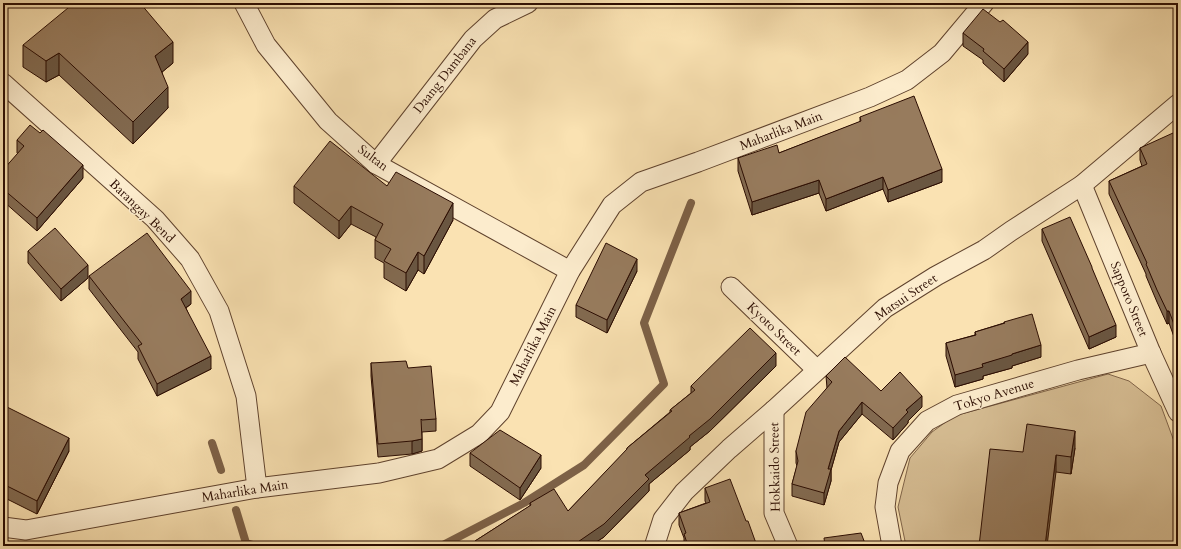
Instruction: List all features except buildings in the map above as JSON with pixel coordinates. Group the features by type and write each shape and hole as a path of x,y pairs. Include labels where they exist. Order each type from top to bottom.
{"street":[{"name":"Sultan","path":"244,3 266,45 328,121 376,164 570,271"},
{"name":"Daang Dambana","path":"376,164 473,38 495,19 528,3"},
{"name":"Maharlika Main","path":"3,527 26,530 257,488 378,473 438,459 478,434 500,412 570,271 612,205 641,182 870,98 907,80 942,53 984,3"},
{"name":"Barangay Bend","path":"3,83 155,219 190,259 219,311 246,396 257,488"},
{"name":"Matsui Street","path":"656,546 655,544 663,519 684,492 729,449 774,410 885,308 936,276 984,250 1082,185 1176,109"},
{"name":"Sapporo Street","path":"1082,185 1151,353 1178,412"},
{"name":"Kyoto Street","path":"731,286 817,370"},
{"name":"Tokyo Avenue","path":"892,546 884,507 888,483 900,451 927,421 957,405 1078,370 1151,353"},
{"name":"Hokkaido Street","path":"774,410 774,513 788,546"}],"shaded area":[{"path":"1108,374 1129,381 1161,406 1178,452 1178,543 1176,546 906,546 898,507 910,458 932,432 954,416"}],"waterway":[{"path":"441,546 524,503 584,465 664,384 644,323 691,203"},
{"path":"212,443 221,470"},
{"path":"236,510 246,543 256,546"}]}
